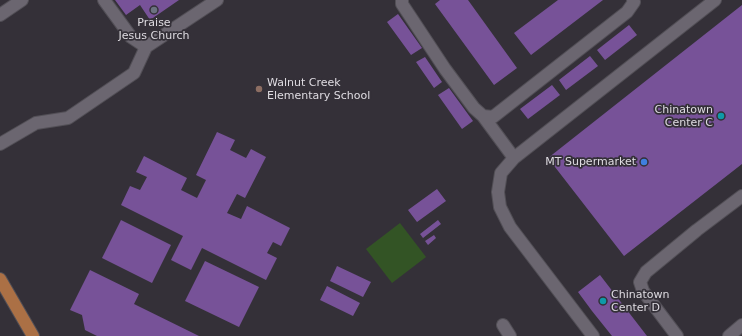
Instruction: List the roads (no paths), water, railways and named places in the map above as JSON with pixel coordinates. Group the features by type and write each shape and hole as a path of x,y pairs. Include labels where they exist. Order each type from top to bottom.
{"main road":[{"path":"0,279 33,336"}],"lane":[{"path":"0,15 22,0"},
{"path":"104,0 131,37 146,47"},
{"path":"0,144 36,123 68,118 134,73 146,47 217,0"},
{"path":"402,0 402,4 445,69 474,108 483,116 514,158"},
{"path":"483,116 493,117 627,12 634,2 633,0"},
{"path":"594,336 510,227 500,207 498,192 501,173 514,158 715,0"},
{"path":"678,336 643,291 640,282 646,272 697,230 742,196"},
{"path":"503,325 510,336"},
{"path":"729,336 742,325"}],"place":[{"name":"Praise Jesus Church","path":"154,10"},
{"name":"Walnut Creek Elementary School","path":"259,89"},
{"name":"Chinatown Center C","path":"721,116"},
{"name":"MT Supermarket","path":"644,162"},
{"name":"Chinatown Center D","path":"603,301"}]}
